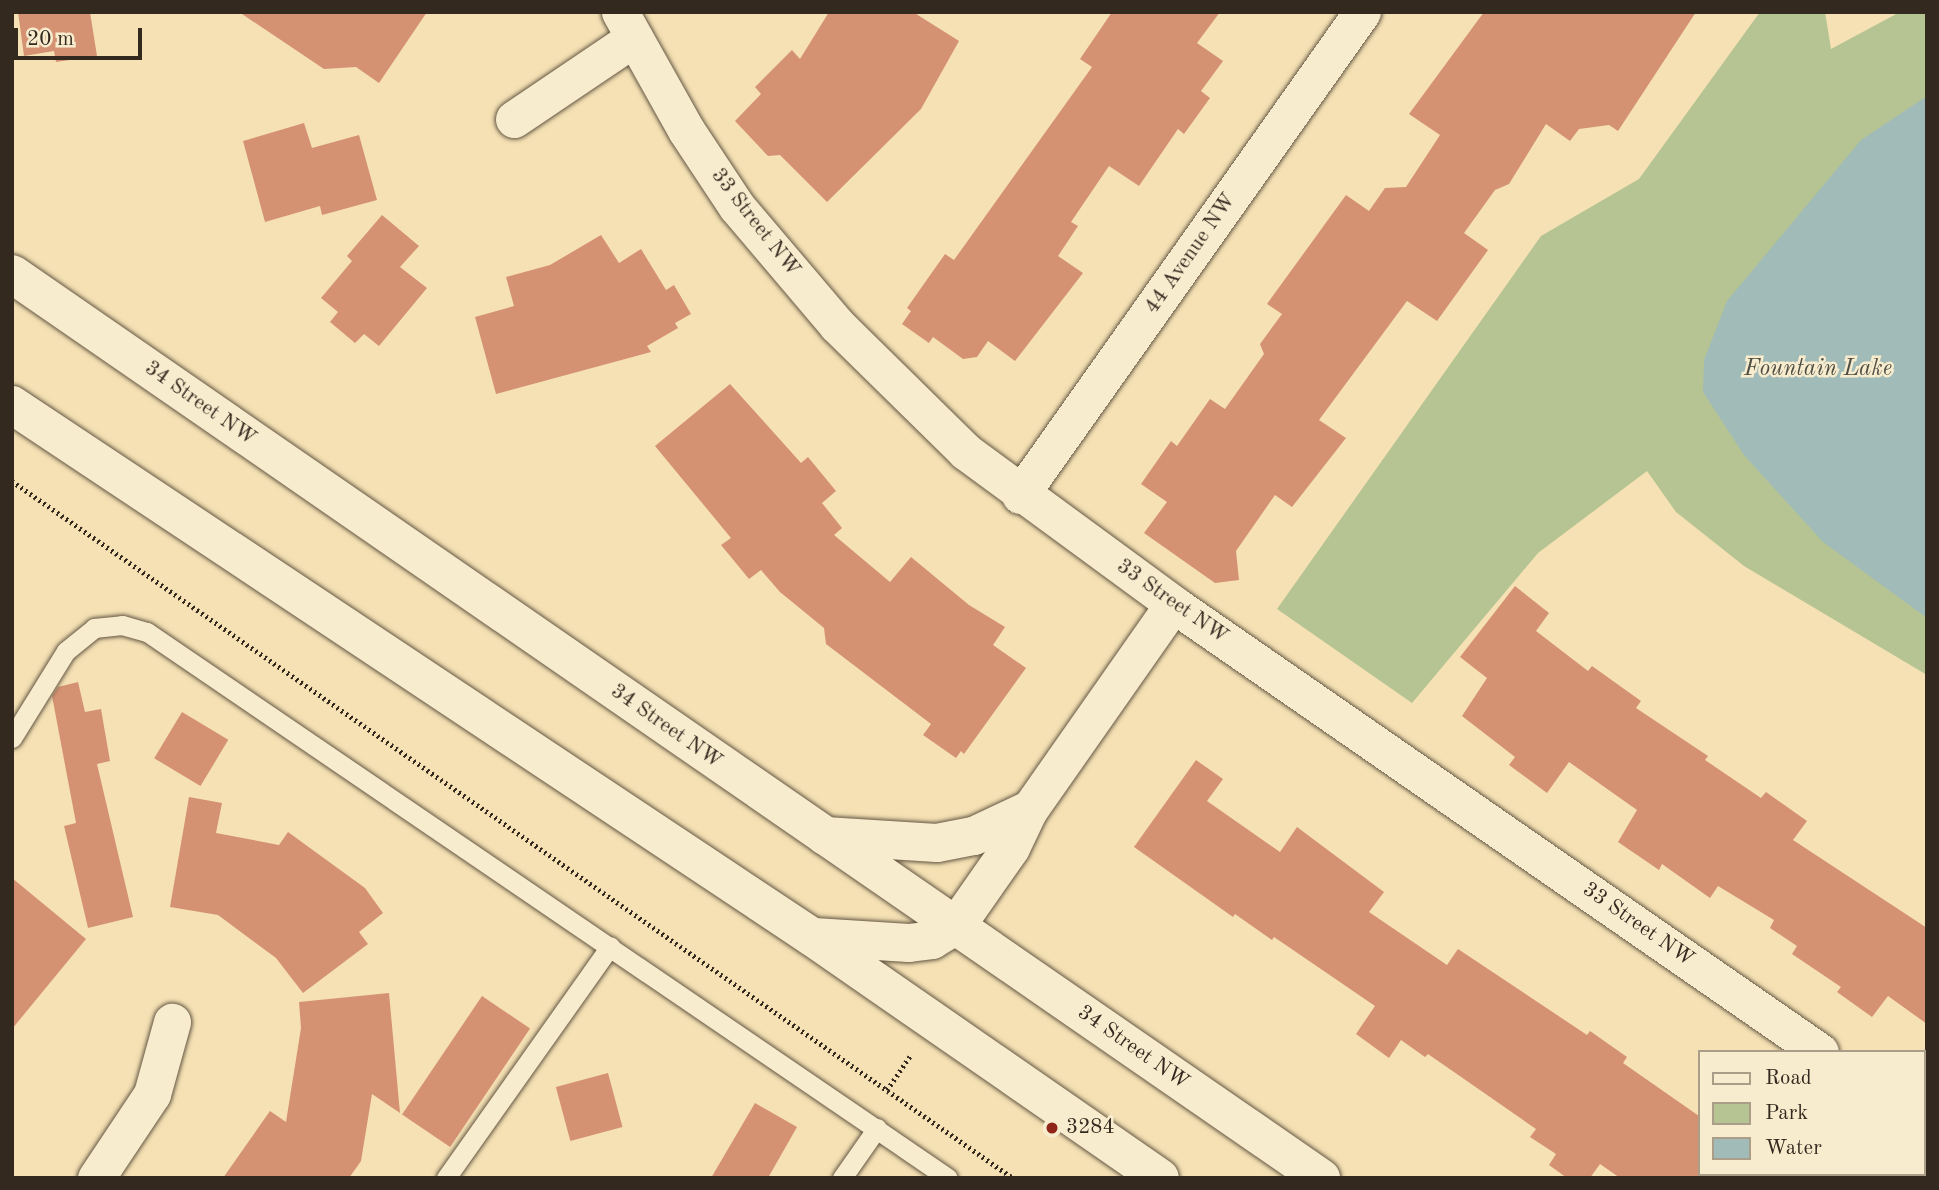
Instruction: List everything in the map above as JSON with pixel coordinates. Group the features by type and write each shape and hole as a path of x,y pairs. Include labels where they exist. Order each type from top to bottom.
{"main road":[{"name":"34 Street NW","path":"12,274 1321,1178"},
{"path":"12,405 812,937 1160,1178"},
{"path":"824,836 937,843 974,835 1030,810"},
{"path":"812,937 909,943 932,940 957,925 1011,848 1030,810"}],"street":[{"name":"44 Avenue NW","path":"1020,495 1362,12"},
{"name":"33 Street NW","path":"514,119 627,25 685,130 737,206 805,287 904,394 1020,495 1817,1050"},
{"path":"1030,810 1173,604"},
{"path":"96,1178 152,1094 172,1022"}],"lane":[{"path":"12,738 66,651 94,628 122,625 147,632 948,1178"},
{"path":"446,1178 610,946"},
{"path":"842,1178 877,1128"}],"path":[{"path":"12,481 1013,1178"},
{"path":"887,1090 917,1046"}],"green space":[{"path":"1760,12 1825,12 1831,49 1900,12 1927,12 1927,675 1744,566 1676,512 1647,471 1538,553 1412,703 1277,609 1541,236 1639,179"}],"water":[{"name":"Fountain Lake","path":"1927,96 1927,618 1823,542 1744,455 1703,392 1704,360 1727,301 1861,140"}],"building":[{"path":"18,12 90,12 97,56 56,62 54,51 24,56"},
{"path":"239,12 427,12 379,83 356,67 324,69"},
{"path":"829,12 913,12 959,41 921,109 827,202 780,155 768,156 735,121 761,94 755,87 792,50 800,59"},
{"path":"1112,12 1220,12 1197,43 1223,61 1201,91 1210,98 1184,134 1178,129 1139,186 1109,166 1071,222 1078,226 1058,256 1083,273 1015,361 988,341 977,357 963,359 933,337 929,343 902,324 911,311 907,308 945,254 954,260 1092,67 1080,59"},
{"path":"1484,12 1696,12 1618,131 1609,125 1579,129 1570,141 1546,124 1509,184 1495,190 1464,233 1488,250 1437,321 1407,301 1319,420 1346,438 1292,507 1275,495 1236,551 1239,580 1215,583 1144,533 1167,502 1141,484 1171,441 1177,446 1210,399 1225,409 1264,354 1260,344 1282,314 1267,304 1346,195 1369,211 1385,188 1406,187 1440,135 1409,114"},
{"path":"304,123 312,148 359,135 377,200 322,215 320,206 265,222 243,141"},
{"path":"382,215 419,246 400,267 427,288 379,346 364,334 355,343 330,322 338,312 321,298 352,261 347,256"},
{"path":"601,235 619,263 641,249 666,290 674,285 691,314 675,323 678,328 647,346 651,352 496,394 475,317 514,306 506,277 550,265"},
{"path":"730,384 801,463 808,457 836,491 822,503 842,528 834,535 890,582 911,557 969,605 1005,627 993,645 1026,668 964,754 961,751 956,758 923,735 931,724 826,644 824,628 780,592 761,570 749,579 721,545 731,538 655,446"},
{"path":"1515,586 1549,613 1536,631 1588,671 1592,666 1641,701 1636,708 1708,756 1705,760 1761,798 1766,792 1807,821 1793,840 1927,928 1927,1024 1888,996 1872,1017 1837,992 1841,987 1792,954 1797,946 1770,928 1774,920 1718,886 1710,898 1662,864 1659,870 1618,842 1637,810 1569,762 1547,793 1509,765 1515,757 1462,716 1487,678 1460,657"},
{"path":"78,682 85,712 101,709 110,761 97,764 133,917 88,928 64,826 76,823 52,696 58,687"},
{"path":"182,712 228,740 200,786 154,758"},
{"path":"1196,760 1223,779 1207,801 1280,852 1297,827 1384,892 1369,912 1447,965 1458,949 1587,1035 1590,1031 1627,1057 1623,1063 1698,1115 1699,1178 1620,1178 1600,1164 1590,1178 1567,1178 1549,1165 1556,1154 1530,1137 1536,1129 1428,1054 1425,1057 1401,1040 1389,1058 1356,1034 1375,1006 1274,937 1272,940 1235,914 1233,917 1134,847"},
{"path":"189,797 222,803 216,833 279,845 288,832 365,888 383,913 359,932 368,944 303,993 276,958 218,915 170,907"},
{"path":"12,878 86,939 12,1029"},
{"path":"389,993 400,1113 372,1094 361,1161 349,1178 223,1178 270,1111 286,1122 301,1028 299,1002"},
{"path":"482,996 530,1028 450,1147 402,1115"},
{"path":"608,1073 622,1127 570,1141 556,1087"},
{"path":"755,1103 797,1127 768,1178 711,1178"}],"place":[{"name":"3284","path":"1052,1128"}]}
